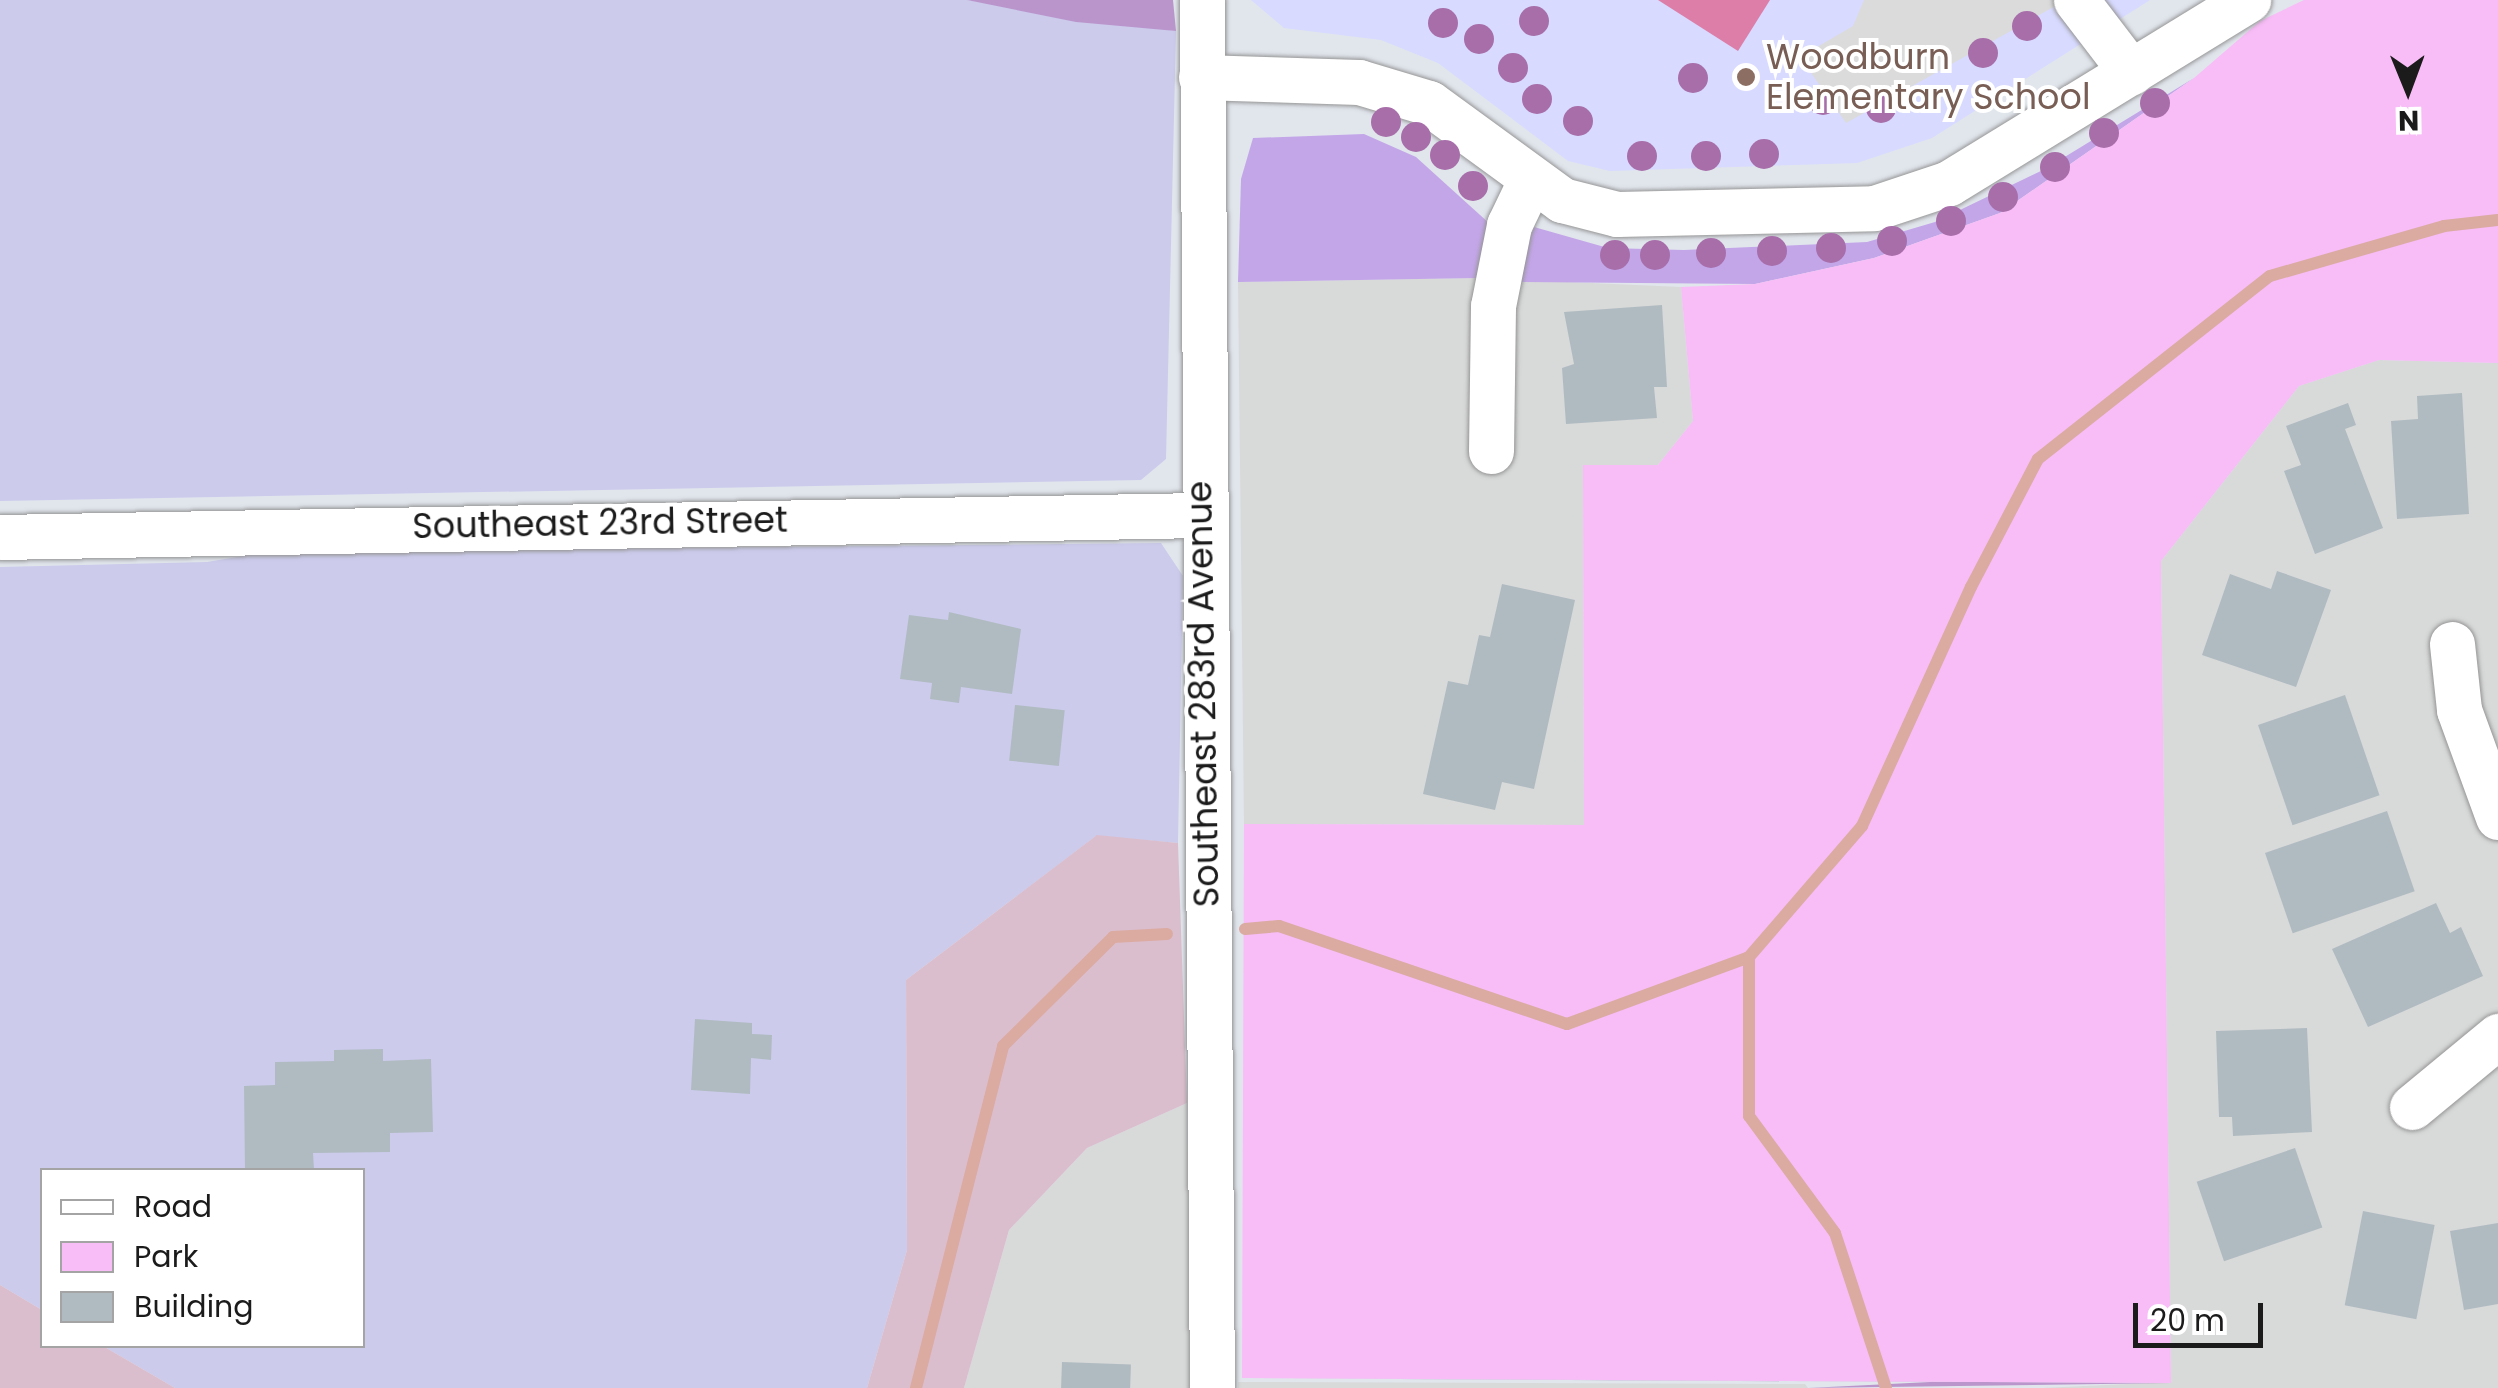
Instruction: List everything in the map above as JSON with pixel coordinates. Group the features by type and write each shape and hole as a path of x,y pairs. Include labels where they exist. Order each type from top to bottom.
{"street":[{"name":"Southeast 283rd Avenue","path":"1202,0 1200,515 1212,1388"},
{"path":"2076,0 2130,72"},
{"path":"1201,77 1359,82 1429,103 1562,200 1617,214 1874,208 1949,183 2248,0"},
{"path":"1491,451 1493,306 1510,226 1531,179"},
{"name":"Southeast 23rd Street","path":"0,537 1200,515"},
{"path":"2452,644 2459,710 2498,817"},
{"path":"2412,1107 2498,1036"}],"shaded area":[{"path":"0,0 967,0 1176,31 1166,459 1141,480 0,501"},
{"path":"967,0 1173,0 1176,31 1076,22"},
{"name":"Woodburn Elementary School","path":"1251,0 2150,0 1932,138 1857,163 1610,171 1568,161 1438,63 1381,40 1284,28"},
{"path":"1658,0 1770,0 1738,51"},
{"path":"1864,0 2066,0 1846,123 1800,57 1853,26"},
{"path":"2194,78 2000,213 1874,258 1755,284 1513,282 1534,227 1608,248 1684,250 1867,242 1935,222 2045,169"},
{"path":"1364,134 1416,157 1490,224 1478,278 1238,282 1241,179 1253,138"},
{"path":"1477,278 1681,287 1693,421 1658,465 1583,465 1584,825 1244,824 1238,282"},
{"path":"2379,360 2498,363 2498,1388 2042,1388 2171,1382 2161,561 2299,386"},
{"path":"1161,543 1183,576 1178,843 1096,836 906,980 907,1250 867,1388 175,1388 106,1348 365,1348 365,1168 40,1168 40,1309 0,1285 0,567 207,562 266,552"},
{"path":"1097,835 1178,843 1187,1103 1087,1148 1009,1230 964,1388 867,1388 907,1250 906,980"},
{"path":"1187,1103 1192,1388 964,1388 1009,1230 1087,1148"},
{"path":"0,1285 40,1309 40,1348 106,1348 175,1388 0,1388"},
{"path":"1242,1378 2171,1383 1808,1388 1930,1382"},
{"path":"1238,1382 1805,1384 1808,1388 1238,1388"}],"green space":[{"path":"2304,0 2498,0 2498,363 2379,360 2299,386 2161,561 2171,1383 1242,1378 1244,824 1584,825 1583,465 1658,465 1693,421 1681,287 1755,284 1874,258 2000,213 2194,78 2260,21"}],"building":[{"path":"1662,305 1667,387 1654,387 1657,418 1566,424 1562,368 1574,364 1564,312"},
{"path":"2462,393 2469,514 2397,519 2391,421 2418,419 2417,396"},
{"path":"2348,403 2356,425 2345,429 2383,528 2315,554 2284,471 2301,465 2286,426"},
{"path":"2277,571 2331,590 2296,687 2202,655 2230,574 2271,589"},
{"path":"1502,584 1575,600 1534,789 1502,782 1495,810 1423,794 1448,681 1468,685 1479,635 1490,637"},
{"path":"949,612 1021,629 1012,694 961,687 959,703 930,699 932,683 900,679 909,615 948,620"},
{"path":"2345,695 2380,795 2293,825 2258,725"},
{"path":"1015,705 1065,710 1059,766 1009,761"},
{"path":"2387,811 2415,891 2293,933 2265,853"},
{"path":"2436,903 2450,933 2461,927 2483,976 2368,1027 2332,949"},
{"path":"695,1019 752,1023 752,1034 772,1035 771,1060 751,1058 750,1094 691,1090"},
{"path":"2307,1028 2312,1132 2233,1136 2232,1117 2219,1117 2216,1031"},
{"path":"383,1049 383,1061 431,1059 433,1132 390,1133 390,1152 313,1153 314,1168 245,1168 244,1086 275,1085 275,1062 334,1061 334,1050"},
{"path":"2295,1148 2322,1227 2224,1261 2197,1182"},
{"path":"2363,1211 2435,1225 2416,1319 2345,1305"},
{"path":"2498,1223 2498,1304 2464,1310 2450,1231"},
{"path":"1062,1362 1131,1364 1130,1388 1061,1388"}],"waterway":[{"path":"1245,929 1279,926 1567,1024 1749,957 1862,826 1971,587 2038,459 2270,276 2444,226 2498,220"},
{"path":"916,1388 1003,1046 1113,937 1167,934"},
{"path":"1749,957 1749,1116 1835,1233 1886,1388"}],"place":[{"name":"Woodburn Elementary School","path":"1746,77"}]}
